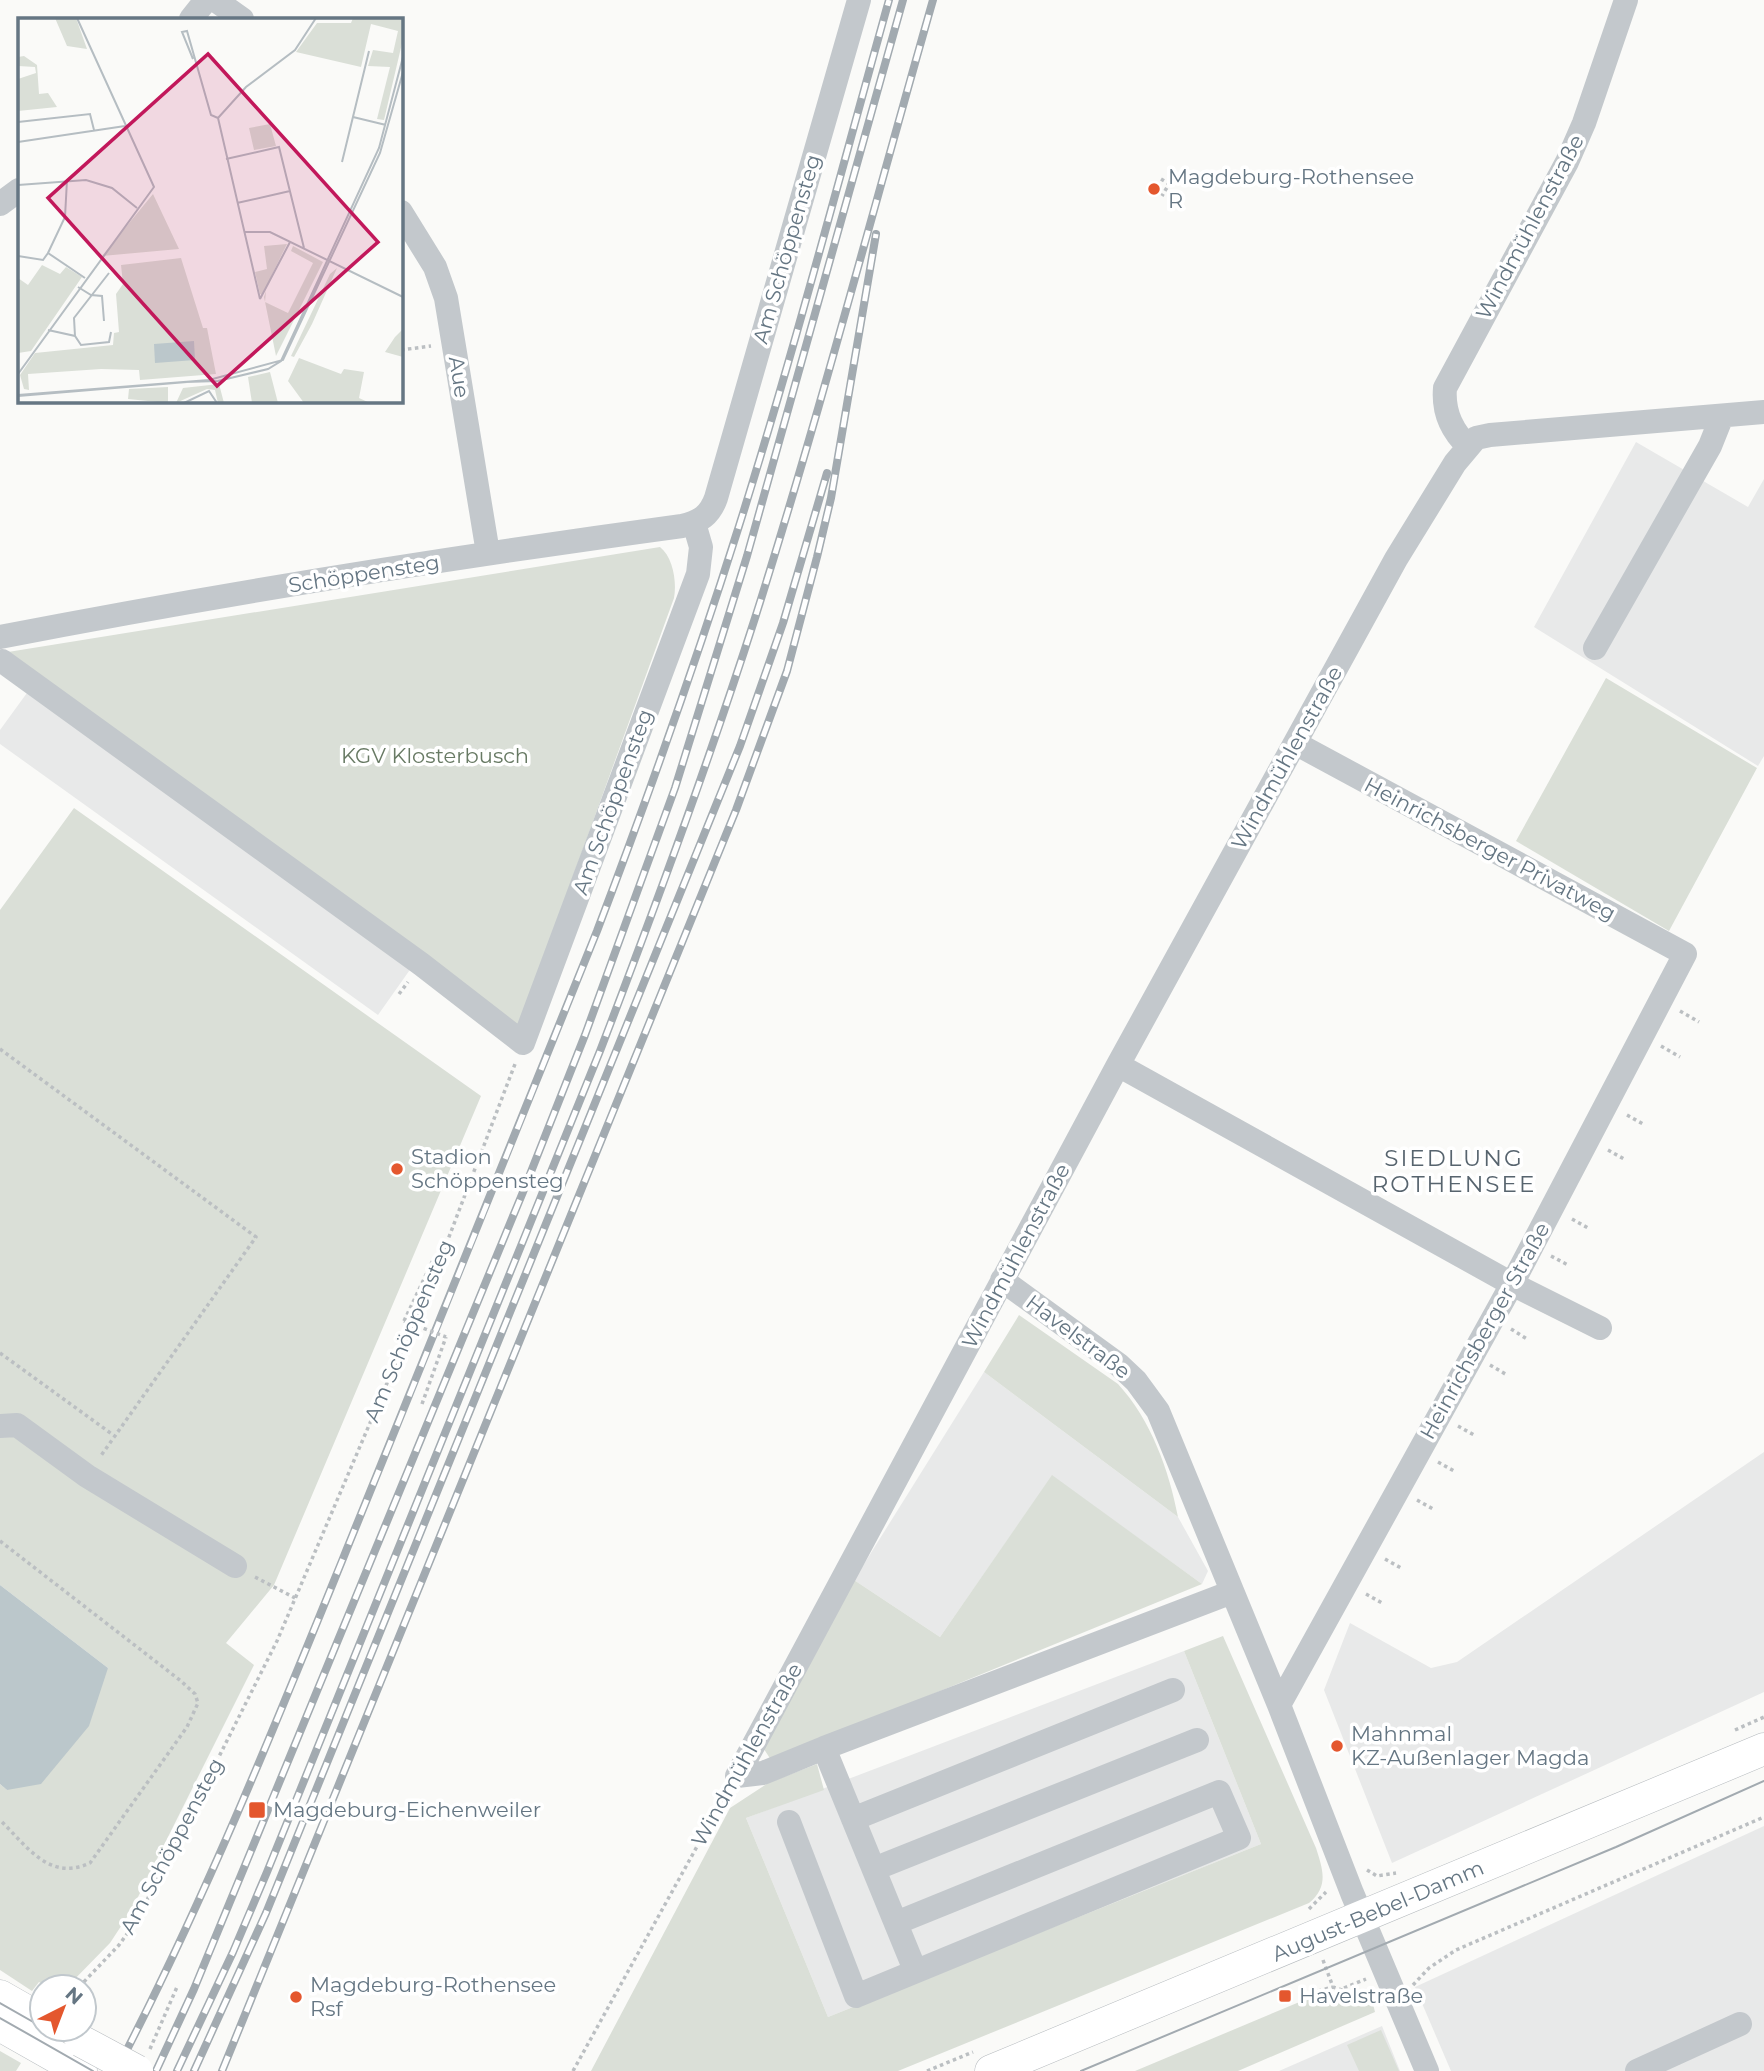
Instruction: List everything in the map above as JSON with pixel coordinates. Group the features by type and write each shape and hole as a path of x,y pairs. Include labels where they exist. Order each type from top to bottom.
{"main road":[{"name":"August-Bebel-Damm","path":"991,2071 1764,1749"},
{"path":"0,1996 28,2012"},
{"path":"0,2025 72,2051 144,2058"}],"street":[{"path":"192,18 206,0"},
{"path":"215,0 241,18"},
{"name":"Am Schöppensteg","path":"523,1043 698,573 701,547 694,523 706,516 716,498 859,0"},
{"name":"Windmühlenstraße","path":"737,1776 1118,1065 1396,559 1468,446 1457,435 1447,414 1445,388 1567,162 1584,123 1626,0"},
{"path":"0,204 18,191"},
{"name":"Aue","path":"402,214 439,277 446,298 488,553"},
{"path":"1468,446 1476,438 1490,435 1764,412"},
{"path":"1595,648 1710,446 1722,416"},
{"name":"Schöppensteg","path":"1,649 121,613 488,553 694,523"},
{"path":"1,649 523,1043"},
{"name":"Heinrichsberger Privatweg","path":"1295,743 1685,954"},
{"name":"Heinrichsberger Straße","path":"1279,1705 1512,1284 1685,954"},
{"path":"1118,1065 1512,1284 1600,1328"},
{"name":"Havelstraße","path":"1002,1280 1119,1365 1144,1391 1158,1411 1363,1917 1388,1998 1427,2071"},
{"path":"0,1426 17,1424 87,1476 235,1566"},
{"path":"737,1776 763,1773 1232,1591"},
{"path":"853,1819 1172,1690"},
{"path":"874,1869 1197,1740"},
{"path":"824,1748 915,1970"},
{"path":"789,1822 856,1996 1240,1838 1219,1792 896,1923"},
{"path":"1637,2071 1740,2024"}],"path":[{"path":"1161,179 1169,184 1161,196"},
{"path":"402,350 454,343"},
{"path":"1678,1010 1699,1022"},
{"name":"Am Schöppensteg","path":"92,1973 137,1920 277,1641 396,1362 410,1339 523,1043"},
{"path":"1660,1045 1680,1057"},
{"path":"0,1049 256,1237 87,1476"},
{"path":"1623,1113 1643,1124"},
{"path":"1604,1148 1624,1159"},
{"path":"1567,1216 1588,1228"},
{"path":"422,1404 446,1337 404,1321 434,1258 447,1243"},
{"path":"1546,1253 1568,1265"},
{"path":"1506,1327 1527,1339"},
{"path":"0,1353 116,1437"},
{"path":"1487,1363 1507,1375"},
{"path":"1454,1423 1474,1435"},
{"path":"1434,1460 1454,1471"},
{"path":"1413,1498 1433,1509"},
{"path":"0,1541 181,1681 195,1694 198,1703 187,1727 90,1863 76,1870 60,1870 44,1862 0,1821"},
{"path":"1381,1557 1401,1569"},
{"path":"235,1566 295,1598"},
{"path":"1362,1592 1382,1603"},
{"name":"Windmühlenstraße","path":"573,2071 737,1776"},
{"path":"1318,1991 1333,1987 1388,1998 1412,1987 1429,1968 1456,1950 1764,1817"},
{"name":"August-Bebel-Damm","path":"1362,1867 1377,1876 1401,1872"},
{"name":"August-Bebel-Damm","path":"1304,1913 1325,1894 1328,1887"},
{"path":"1322,1959 1333,1987"},
{"path":"144,2058 177,1987"}],"shaded area":[{"path":"1636,442 1748,507 1764,479 1764,756 1758,766 1534,627"},
{"path":"32,686 414,964 378,1015 0,744 0,730"},
{"path":"984,1372 1178,1517 1208,1571 1202,1584 1052,1476 940,1637 854,1580"},
{"path":"1764,1452 1764,1692 1392,1863 1324,1690 1350,1623 1431,1668 1457,1662"},
{"path":"0,1585 108,1668 89,1726 41,1784 7,1790 0,1784"},
{"path":"1184,1651 1261,1844 828,2017 746,1818"},
{"path":"1764,1826 1764,2071 1451,2071 1415,1987"},
{"path":"1382,2026 1400,2071 1279,2071"}],"green space":[{"name":"KGV Klosterbusch","path":"660,547 673,570 674,598 518,1028 8,652"},
{"path":"1606,678 1757,768 1669,931 1516,841"},
{"path":"74,808 481,1096 274,1585 226,1643 254,1665 131,1911 110,1943 81,1973 28,1973 28,1988 0,1970 0,1784 7,1790 108,1668 0,1585 0,910"},
{"path":"1019,1315 1118,1384 1130,1398 1157,1446 1178,1517 984,1372"},
{"path":"1052,1475 1202,1584 771,1760 760,1743 854,1580 940,1637"},
{"path":"1223,1636 1316,1848 1323,1877 1320,1890 1309,1903 898,2071 591,2071 730,1808 768,1783 817,1764 824,1790 746,1818 828,2017 1261,1844 1184,1651"},
{"path":"1328,1994 1373,2004 1375,2012 1238,2071 1135,2071 1297,2003"},
{"path":"1381,2030 1399,2071 1359,2071 1347,2045"},
{"path":"0,2051 21,2063 16,2071 0,2071"}],"tram line":[{"path":"1081,2071 1616,1847 1764,1781"},
{"path":"0,2003 28,2019"},
{"path":"0,2018 93,2071"},
{"path":"71,2043 123,2071"}],"railway":[{"path":"116,2071 183,1936 273,1729 616,881 689,679 739,526 798,329 889,0"},
{"path":"156,2071 194,1989 523,1192 585,1035 675,788 747,556 903,0"},
{"path":"177,2071 267,1872 600,1051 661,890 719,727 779,541 933,0"},
{"path":"222,2071 736,810 787,671 831,498 876,234"},
{"path":"194,2071 266,1913 740,746 783,623 827,473"}],"place":[{"name":"Magdeburg-Rothensee R","path":"1154,189"},
{"name":"Stadion Schöppensteg","path":"397,1169"},
{"name":"Mahnmal KZ-Außenlager Magda","path":"1337,1746"},
{"name":"Magdeburg-Eichenweiler","path":"257,1810"},
{"name":"Havelstraße","path":"1285,1996"},
{"name":"Magdeburg-Rothensee Rsf","path":"296,1997"}],"district":[{"name":"SIEDLUNG ROTHENSEE","path":"1454,1171"}]}
